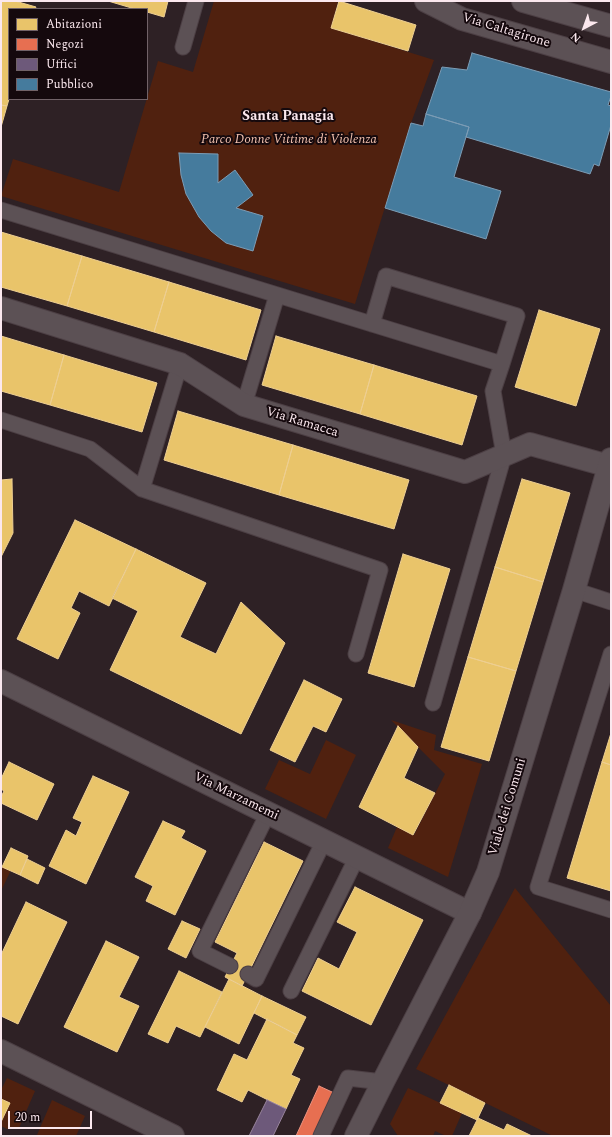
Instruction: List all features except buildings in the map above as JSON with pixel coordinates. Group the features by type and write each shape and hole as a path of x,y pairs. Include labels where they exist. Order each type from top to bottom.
{"street":[{"name":"Via Caltagirone","path":"426,1 462,20 611,62"},
{"path":"523,1 590,10 611,26"},
{"name":"Via Ramacca","path":"1,308 180,364 244,405 465,472 530,444 610,463"},
{"name":"Viale dei Comuni","path":"356,1136 470,913 488,872 574,590 610,463"},
{"name":"Via Marzamemi","path":"1,681 470,913"},
{"path":"1,1052 173,1136"}],"lane":[{"path":"183,47 196,1"},
{"path":"1,210 502,364"},
{"path":"372,324 386,276 517,316 494,391 504,455 432,703"},
{"path":"244,405 277,295"},
{"path":"142,489 180,364"},
{"path":"1,420 90,449 142,489 380,570 356,654"},
{"path":"574,590 611,602"},
{"path":"611,654 538,887 611,910"},
{"path":"230,966 200,951 268,813"},
{"path":"248,974 256,979 324,841"},
{"path":"291,991 358,857"},
{"path":"320,1136 348,1078 383,1082"}],"green space":[{"name":"Parco Donne Vittime di Violenza","path":"214,1 338,1 331,28 434,60 411,123 355,304 1,196 13,159 119,192 146,100 148,100 148,95 158,61 193,72"},
{"path":"391,720 436,735 434,750 482,764 448,877 388,848 397,827 414,835 445,774"},
{"path":"326,740 356,755 326,819 265,789 279,760 310,774"},
{"path":"1,866 11,870 1,891"},
{"path":"515,888 611,1006 611,1136 553,1136 416,1069"},
{"path":"7,1078 35,1091 19,1128 7,1129 1,1126 1,1122 10,1103 1,1099 1,1090"},
{"path":"408,1088 462,1113 452,1136 446,1136 435,1131 433,1136 398,1136 390,1124"},
{"path":"52,1100 85,1116 76,1136 37,1135"}],"district":[{"name":"Santa Panagia","path":"288,117"}]}
